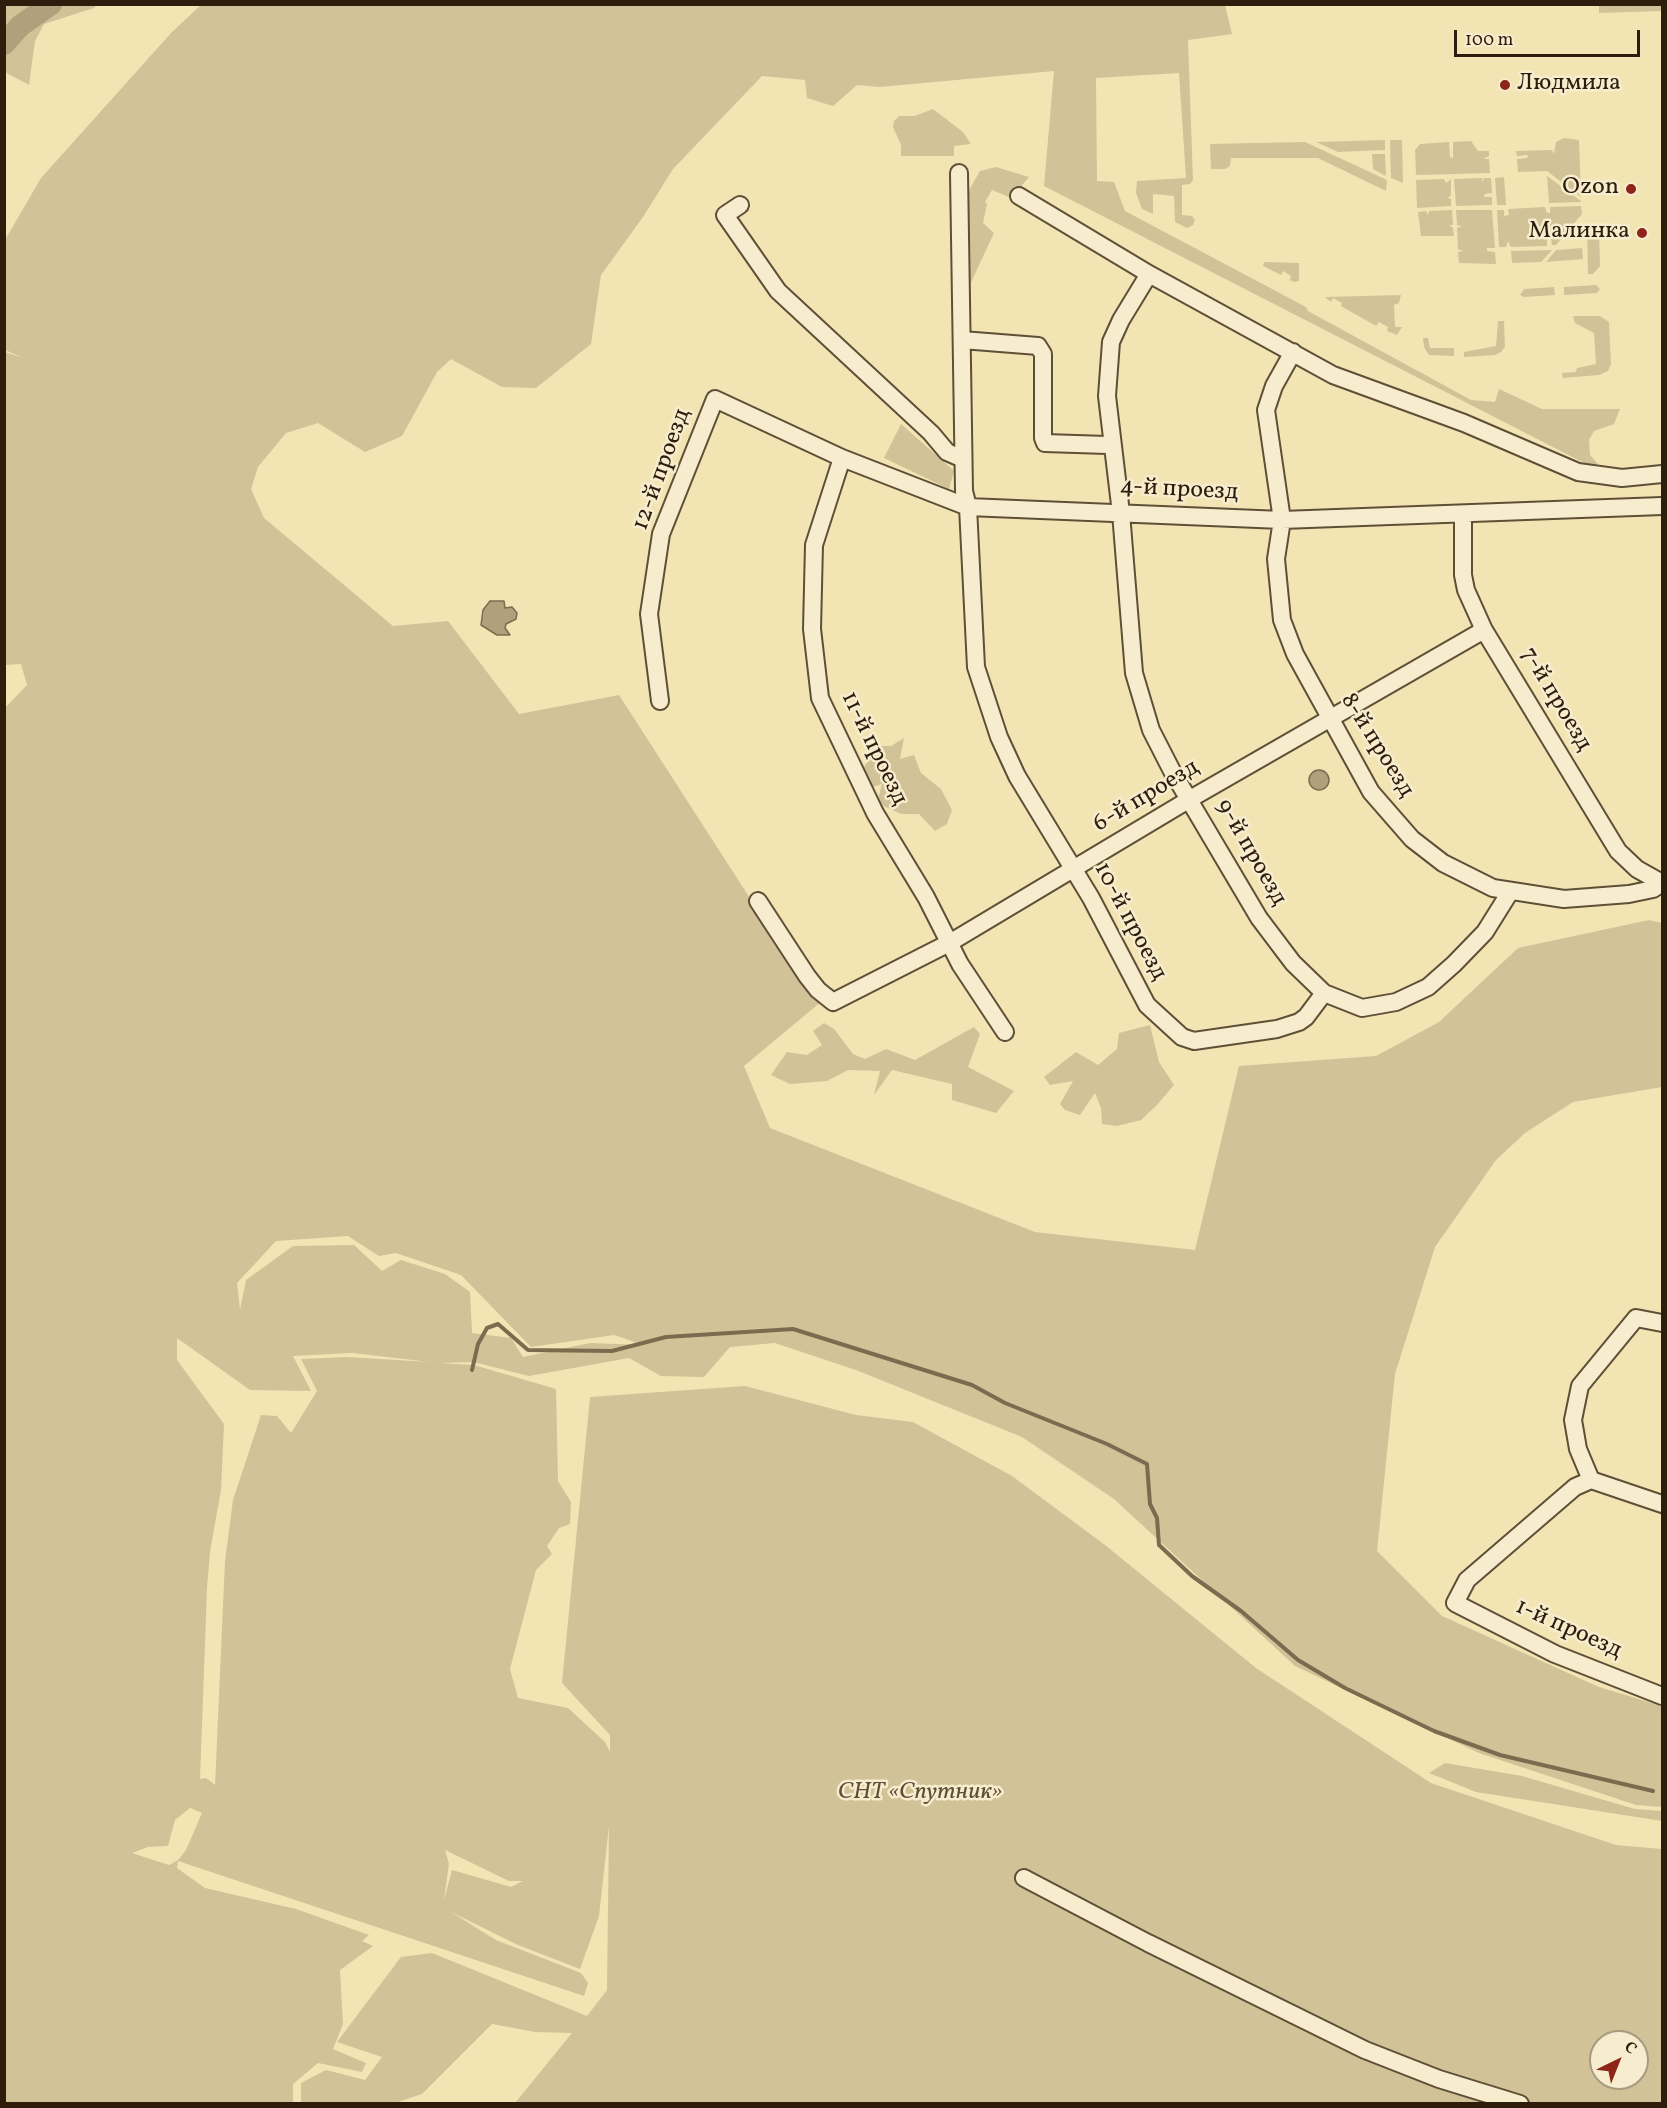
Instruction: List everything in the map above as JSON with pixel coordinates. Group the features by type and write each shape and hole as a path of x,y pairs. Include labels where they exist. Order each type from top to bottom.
{"street":[{"name":"10-й проезд","path":"959,174 964,491 968,507 976,667 999,736 1017,776 1073,869 1147,1005 1155,1015 1182,1037 1194,1041 1277,1029 1299,1022 1306,1017 1324,993"},
{"path":"1019,196 1149,274 1333,375 1464,423 1578,472 1622,478 1662,474"},
{"path":"740,205 725,215 778,291 931,434 947,452 963,459"},
{"name":"9-й проезд","path":"1149,274 1121,320 1112,342 1107,396 1121,513 1134,673 1151,730 1172,771 1259,918 1293,963 1324,993"},
{"path":"962,340 1038,346 1043,354 1043,438 1045,443 1107,445"},
{"name":"8-й проезд","path":"1293,352 1275,386 1266,410 1282,520 1276,559 1282,620 1295,654 1371,792 1412,838 1443,863 1472,879 1510,892 1564,899 1591,898 1653,889 1662,883"},
{"name":"4-й проезд","path":"715,399 842,458 968,507 1282,520 1662,506"},
{"name":"12-й проезд","path":"660,700 649,614 661,534 715,399"},
{"name":"11-й проезд","path":"842,458 814,545 812,629 820,698 875,813 951,942 960,964 1005,1032"},
{"name":"7-й проезд","path":"1463,514 1463,575 1466,590 1484,630 1618,851 1637,869 1662,883"},
{"name":"6-й проезд","path":"758,901 807,976 818,990 833,1002 951,942 1190,799 1484,630"},
{"path":"1324,993 1362,1008 1396,1002 1412,996 1454,964 1485,932 1510,892"},
{"path":"1662,1323 1636,1318 1580,1386 1575,1404 1573,1429 1578,1449 1591,1480 1662,1504"},
{"name":"1-й проезд","path":"1591,1480 1575,1487 1467,1580 1455,1603 1555,1654 1662,1696"},
{"path":"1024,1878 1164,1951 1365,2050 1438,2079 1520,2103"}],"green space":[{"path":"5,4 96,5 94,8 44,24 35,41 29,85 5,72"},
{"name":"СНТ «Спутник»","path":"201,5 1225,5 1232,34 1188,40 1193,180 1190,184 1182,185 1182,215 1192,216 1195,220 1193,225 1187,228 1175,222 1174,196 1153,194 1153,214 1142,209 1136,193 1137,181 1186,178 1179,73 1096,78 1097,181 1114,182 1125,211 1306,307 1308,311 1471,400 1495,402 1499,389 1542,409 1620,409 1614,424 1594,431 1589,440 1590,455 1598,464 1588,465 1044,186 1054,71 880,87 857,85 833,106 807,98 805,80 762,76 673,169 643,217 601,275 591,344 536,388 502,387 451,359 437,372 402,436 365,452 318,423 286,433 258,467 251,489 264,518 393,626 448,621 519,714 619,695 793,965 822,1001 744,1066 770,1128 1035,1232 1195,1250 1239,1066 1376,1056 1439,1022 1518,948 1649,920 1662,923 1662,1087 1573,1102 1525,1133 1496,1160 1435,1247 1395,1374 1377,1551 1442,1616 1599,1687 1662,1706 1662,1807 1636,1805 1479,1753 1295,1666 1114,1499 1022,1437 856,1370 775,1343 730,1347 704,1377 661,1376 629,1358 529,1376 473,1362 439,1363 474,1365 556,1389 558,1481 571,1502 570,1524 559,1528 547,1546 552,1554 536,1570 510,1669 518,1698 568,1708 605,1742 610,1752 610,1735 562,1683 590,1397 745,1386 856,1415 913,1422 1012,1476 1105,1545 1256,1668 1431,1783 1616,1845 1662,1849 1662,2103 515,2103 572,2033 535,2032 492,2024 422,2094 395,2103 301,2103 301,2083 326,2070 365,2080 382,2057 337,2042 401,1957 432,1953 587,2016 607,1990 609,1826 599,1916 580,1969 518,1945 451,1912 496,1940 581,1973 588,1983 584,1996 178,1861 177,1868 205,1888 296,1909 369,1935 362,1941 373,1946 340,1970 343,2024 333,2049 366,2063 362,2072 318,2063 293,2084 293,2103 4,2103 4,709 27,685 21,664 5,665 5,352 24,358 5,350 5,240 41,178 172,32","holes":["348,1236 379,1256 396,1253 461,1275 531,1347 614,1335 643,1345 590,1343 523,1357 511,1338 472,1333 470,1292 445,1274 401,1260 382,1271 354,1245 293,1246 246,1280 240,1310 237,1283 276,1241","177,1338 250,1390 311,1391 293,1356 352,1353 430,1362 347,1357 301,1359 317,1391 291,1433 277,1416 261,1415 233,1500 225,1561 215,1785 206,1778 200,1779 207,1588 210,1552 221,1490 224,1424 177,1360","190,1808 202,1813 186,1850 178,1860 169,1865 132,1853 148,1847 168,1846 175,1820","445,1850 509,1881 523,1881 511,1887 452,1870 444,1900 449,1864"]},
{"path":"1599,5 1662,5 1662,11 1599,13"},
{"path":"933,109 963,132 971,144 954,146 954,156 901,156 901,145 893,127 894,121 899,116 915,116"},
{"path":"1564,138 1579,140 1581,197 1547,171 1518,172 1517,159 1527,158 1528,155 1517,156 1516,151 1552,150 1554,154 1556,142"},
{"path":"1385,140 1385,150 1338,152 1316,142"},
{"path":"1390,140 1402,140 1403,183 1391,178"},
{"path":"1471,141 1478,151 1489,151 1489,156 1483,159 1489,159 1490,173 1416,175 1415,150 1420,144 1449,142 1450,157 1453,158 1453,142"},
{"path":"1305,142 1387,180 1386,191 1318,158 1231,158 1230,166 1225,169 1211,169 1210,144"},
{"path":"1372,154 1385,154 1386,176 1373,169"},
{"path":"996,167 1029,177 1011,198 992,190 985,202 987,204 983,223 994,233 966,293 964,199 980,171"},
{"path":"1547,176 1581,201 1581,202 1549,203"},
{"path":"1504,177 1506,205 1497,205 1495,178"},
{"path":"1482,178 1482,182 1484,178 1491,178 1492,193 1485,194 1484,197 1492,197 1492,205 1456,206 1454,179"},
{"path":"1444,179 1446,183 1451,179 1451,195 1448,198 1451,199 1451,206 1417,208 1416,180"},
{"path":"1581,206 1582,214 1556,245 1552,245 1551,239 1547,239 1547,246 1511,247 1508,241 1506,247 1499,247 1497,210 1504,210 1504,216 1509,215 1508,209 1545,207 1547,213 1550,213 1550,207"},
{"path":"1452,210 1453,225 1449,225 1453,228 1454,236 1421,236 1418,212 1426,211 1428,215 1429,211"},
{"path":"1456,210 1492,210 1495,248 1487,248 1487,251 1495,252 1496,264 1459,263 1458,252 1463,251 1458,249 1457,228 1462,226 1457,225"},
{"path":"1587,226 1593,226 1599,232 1600,266 1593,274 1588,274"},
{"path":"1582,248 1583,259 1546,262 1556,250"},
{"path":"1552,250 1541,262 1512,263 1511,251"},
{"path":"1264,262 1299,263 1299,281 1290,280 1291,276 1283,271 1281,275 1263,266"},
{"path":"1596,285 1600,289 1597,293 1564,295 1564,287"},
{"path":"1554,287 1555,295 1524,297 1520,295 1524,289"},
{"path":"1401,295 1399,303 1394,305 1395,327 1402,327 1397,335 1387,331 1388,327 1379,322 1376,326 1341,306 1342,303 1333,298 1331,302 1325,297"},
{"path":"1573,316 1600,316 1609,322 1611,364 1608,371 1599,375 1563,378 1562,373 1576,372 1577,368 1596,364 1594,333 1575,323"},
{"path":"1498,321 1504,321 1505,347 1501,352 1495,355 1464,357 1464,352 1496,346"},
{"path":"1423,338 1428,338 1430,348 1454,348 1454,356 1429,355 1424,347"},
{"path":"901,424 954,471 949,489 884,458"},
{"path":"904,738 900,759 914,755 921,773 941,789 952,810 947,824 935,831 919,814 901,814 877,803 882,784 870,788 861,772 877,746 891,746"},
{"path":"824,1023 834,1029 853,1054 865,1059 886,1049 915,1060 974,1027 980,1034 968,1067 1014,1091 996,1113 952,1100 952,1084 892,1070 874,1095 880,1071 848,1070 827,1081 790,1084 771,1075 787,1052 807,1055 822,1045 813,1031"},
{"path":"1150,1025 1159,1062 1174,1085 1157,1105 1141,1120 1117,1126 1102,1124 1101,1108 1095,1093 1080,1115 1065,1110 1060,1104 1073,1081 1050,1085 1044,1077 1076,1052 1098,1065 1117,1049 1119,1033"},
{"path":"1445,1763 1522,1776 1635,1809 1662,1811 1662,1821 1476,1792 1429,1773"}],"shaded area":[{"path":"490,601 504,601 505,608 512,607 517,613 516,619 506,624 505,628 510,635 497,635 481,625 483,610"},
{"path":"1315,770 1323,770 1329,776 1329,784 1323,790 1315,790 1309,784 1309,776"}],"waterway":[{"path":"4,44 20,26 51,4"},
{"path":"472,1370 478,1344 487,1328 498,1324 528,1350 612,1351 666,1337 793,1329 972,1385 1005,1403 1107,1444 1147,1464 1150,1504 1157,1518 1159,1545 1192,1576 1241,1611 1298,1660 1345,1688 1434,1731 1500,1755 1653,1791"}],"place":[{"name":"Людмила","path":"1505,85"},
{"name":"Ozon","path":"1631,189"},
{"name":"Малинка","path":"1642,233"}]}
